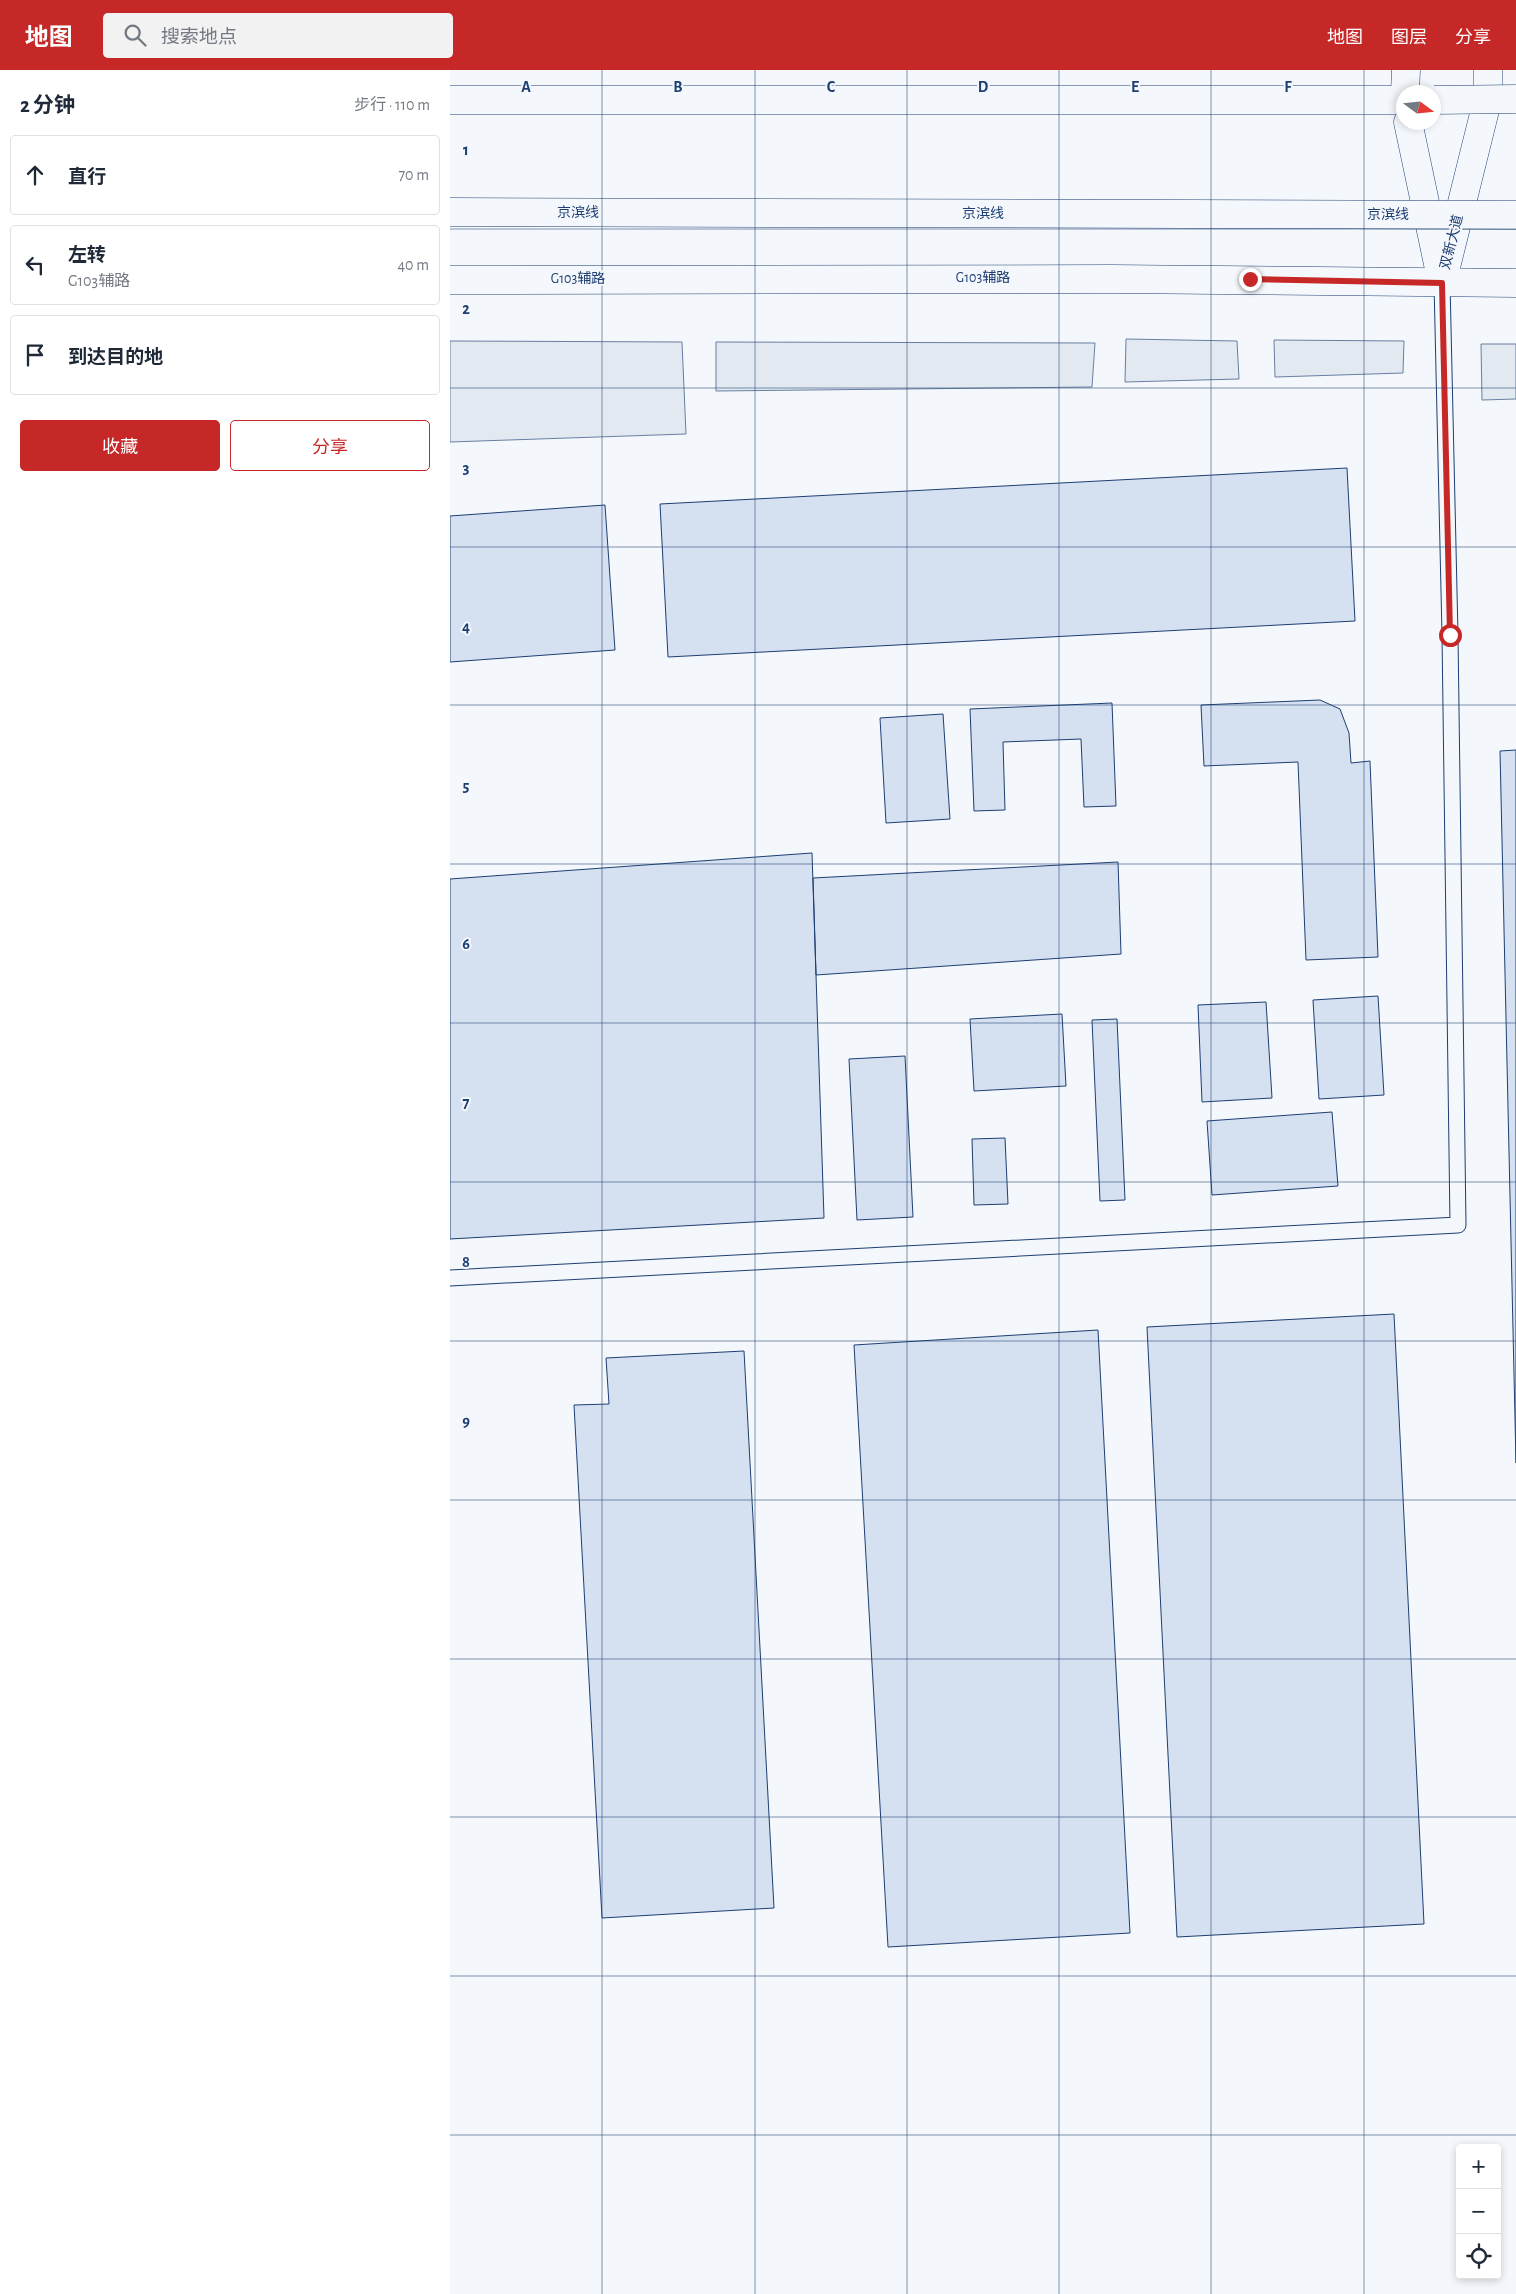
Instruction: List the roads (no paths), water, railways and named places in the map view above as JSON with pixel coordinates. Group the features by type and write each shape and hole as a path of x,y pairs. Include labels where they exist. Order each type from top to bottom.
{"main road":[{"path":"1405,85 1406,70"},
{"name":"双新大道","path":"1442,283 1488,98 1488,70"},
{"path":"1441,100 1516,99"},
{"path":"450,100 1396,100"},
{"name":"双新大道","path":"1410,130 1442,283"},
{"name":"京滨线","path":"450,212 1516,215"},
{"name":"G103辅路","path":"450,280 1102,278 1516,283"}],"lane":[{"path":"450,1278 1458,1225 1450,635 1442,283"}]}
